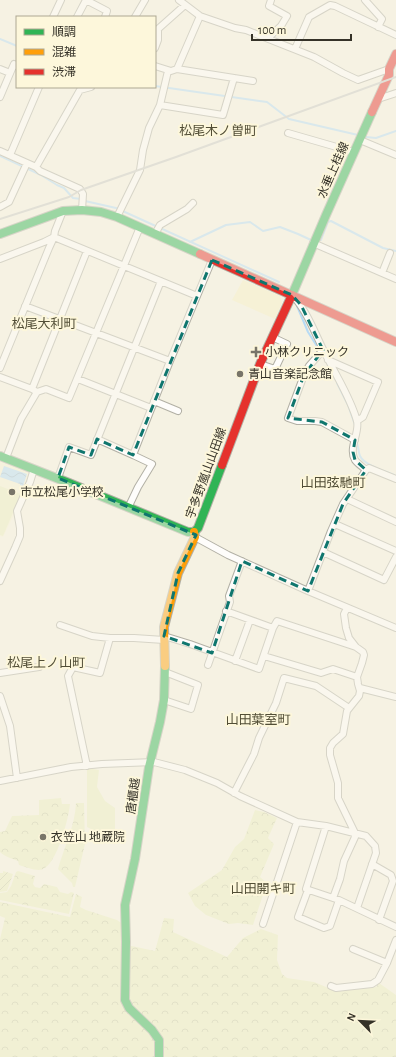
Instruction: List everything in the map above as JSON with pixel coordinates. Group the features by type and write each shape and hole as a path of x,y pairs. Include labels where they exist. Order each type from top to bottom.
{"main road":[{"name":"水垂上桂線","path":"292,295 313,244 389,75 389,69 396,54"},
{"path":"0,234 63,211 82,210 119,212 140,227 155,234 396,341"},
{"name":"宇多野嵐山山田線","path":"3,457 58,478 194,535 208,502 242,408 260,364 292,295"},
{"name":"唐櫃越","path":"159,1057 159,1040 152,1030 130,1008 125,1000 125,905 135,860 149,767 164,700 166,672 164,638 165,619 178,573 194,535"}],"street":[{"path":"53,16 61,0"},
{"path":"78,16 86,0 107,11 105,16"},
{"path":"136,16 145,0"},
{"path":"179,0 200,16 268,38 314,57 358,80 389,69"},
{"path":"268,38 281,26 287,16 269,6 271,0"},
{"path":"365,0 382,19 378,27"},
{"path":"156,45 158,40 158,29 185,5"},
{"path":"294,49 309,16 330,5 396,35"},
{"path":"177,70 200,16"},
{"path":"0,97 14,64 16,65"},
{"path":"156,66 168,71 177,70 253,80"},
{"path":"0,69 10,74"},
{"path":"119,212 140,170 143,150 149,128 160,105 168,71"},
{"path":"160,105 223,115 234,78"},
{"path":"10,155 39,88"},
{"path":"36,166 80,88"},
{"path":"378,99 396,93"},
{"path":"288,133 354,152"},
{"path":"360,140 396,155"},
{"path":"0,151 36,166 40,171 80,189 84,194 82,210"},
{"path":"0,207 9,202 27,163"},
{"path":"155,234 160,224 187,209 193,203"},
{"path":"0,368 54,237 63,211"},
{"path":"0,377 35,390 46,389 69,398 140,227"},
{"path":"0,259 54,237 197,296"},
{"path":"313,244 396,279"},
{"path":"3,457 35,390 59,320 87,251"},
{"path":"382,273 390,253"},
{"path":"133,455 212,260"},
{"path":"58,478 69,447 91,455 160,281"},
{"path":"292,295 301,305 353,409 358,428 353,452 355,460 366,470"},
{"path":"25,306 170,361"},
{"path":"260,364 275,369 287,344 272,337"},
{"path":"323,350 309,366 304,375 288,418 322,422 355,440"},
{"path":"328,360 378,382 363,417 357,421"},
{"path":"78,379 151,408"},
{"path":"154,401 178,411"},
{"path":"97,439 152,464 138,487 128,508"},
{"path":"308,591 343,504 366,470 368,468 396,479"},
{"path":"0,581 20,536 17,511 34,469"},
{"path":"347,500 396,522"},
{"path":"335,524 396,551"},
{"path":"194,535 242,561 347,608 396,628"},
{"path":"323,552 384,580 396,557"},
{"path":"208,665 230,602 229,596 242,561"},
{"path":"326,826 306,889 308,890 298,917 324,928 330,926 344,861 355,838 355,833 338,798 338,783 330,755 330,748 342,734 347,711 359,696 360,691 357,677 364,655 363,652 356,647 349,638 344,614 347,608"},
{"path":"226,611 273,628"},
{"path":"235,661 250,620"},
{"path":"60,625 92,636 110,638 164,638 259,669 276,621 356,647"},
{"path":"87,766 68,676 73,667 100,673 110,638"},
{"path":"264,656 321,673 333,669 357,677"},
{"path":"0,673 39,667"},
{"path":"164,700 191,709 198,685 166,672"},
{"path":"234,793 254,754 259,738 276,703 284,678 316,686 349,708"},
{"path":"360,688 396,697"},
{"path":"0,696 2,708 10,726 17,778"},
{"path":"0,781 71,767 102,764 154,762 185,770 216,783 234,793 297,822 326,826 366,836 375,846 376,853 357,908"},
{"path":"263,924 297,822"},
{"path":"372,864 391,875 393,881 379,920"},
{"path":"308,890 336,899 396,927"},
{"path":"331,986 336,988 372,984 378,980 393,955 396,940"},
{"path":"353,949 387,963"}],"highlighted area":[{"path":"212,260 292,295 301,305 323,350 304,375 288,418 322,422 355,440 353,452 355,460 366,470 343,504 308,591 242,561 212,653 164,636 178,573 196,535 58,478 69,447 91,455 97,439 133,455"}],"shaded area":[{"path":"243,280 280,296 282,303 275,319 232,300"},
{"name":"市立松尾小学校","path":"0,460 30,471 16,511 3,537 0,536"}],"green space":[{"path":"0,486 21,494 3,536 0,535"},
{"path":"87,768 99,770 97,787 105,801 115,808 115,839 87,827"},
{"path":"61,798 62,804 70,804 69,810 61,840 53,859 48,865 41,870 31,869 19,865 18,861 0,852 0,832 5,831 12,816 39,815 39,800"},
{"path":"76,803 84,803 85,844 75,887 73,887 72,883 58,869 71,828"},
{"path":"255,810 277,818 268,838 274,844 260,877 267,883 253,925 238,923 229,924 206,915 195,906 188,893 222,870 235,847 244,839"},
{"path":"3,871 13,874 7,891 0,892 0,873 3,873"},
{"path":"18,871 35,876 33,884 35,887 40,888 44,884 57,887 60,892 68,894 71,892 74,893 69,914 0,900 0,893 7,892 16,872"},
{"path":"76,894 82,897 80,907 117,920 126,926 127,945 155,951 164,918 174,919 173,932 227,957 243,938 261,929 278,935 277,960 282,974 287,978 314,982 336,991 376,987 379,983 396,995 396,1057 0,1057 0,939 5,918 0,916 0,902 70,917"}],"water":[{"path":"4,466 27,474 23,486 0,477"}],"waterway":[{"path":"0,39 16,46"},
{"path":"156,86 267,102 289,119 358,135"},
{"path":"366,137 376,138 396,131"},
{"path":"0,156 41,175 64,188 73,198 81,199"},
{"path":"85,201 116,208 279,282"},
{"path":"321,240 328,222 331,221 383,248 396,251"},
{"path":"190,242 226,225 250,222 263,231 280,227 311,240"},
{"path":"297,306 308,332 325,359"},
{"path":"337,383 348,405 355,425"},
{"path":"356,441 360,456 366,463 396,476"}],"railway":[{"path":"0,219 69,197 81,190 396,77"}],"traffic: fast":[{"path":"292,295 372,112"},
{"path":"0,234 63,211 82,210 101,212 117,217 200,254"},
{"path":"0,456 188,532 194,532 198,528 222,465"},
{"path":"159,1057 159,1040 152,1030 129,1008 125,1000 125,905 135,859 149,767 164,700 165,666"}],"traffic: slow":[{"path":"165,666 164,627 178,573 195,537 194,532"}],"traffic: jam":[{"path":"372,112 389,75 389,69 396,54"},
{"path":"200,254 396,342"},
{"path":"222,465 260,364 292,295"}],"place":[{"name":"小林クリニック","path":"256,352"},
{"name":"青山音楽記念館","path":"240,374"},
{"name":"市立松尾小学校","path":"12,492"},
{"name":"衣笠山 地蔵院","path":"43,837"}],"district":[{"name":"松尾木ノ曽町","path":"218,130"},
{"name":"松尾大利町","path":"44,323"},
{"name":"山田弦馳町","path":"333,482"},
{"name":"松尾上ノ山町","path":"46,662"},
{"name":"山田葉室町","path":"258,719"},
{"name":"山田開キ町","path":"263,888"}]}
